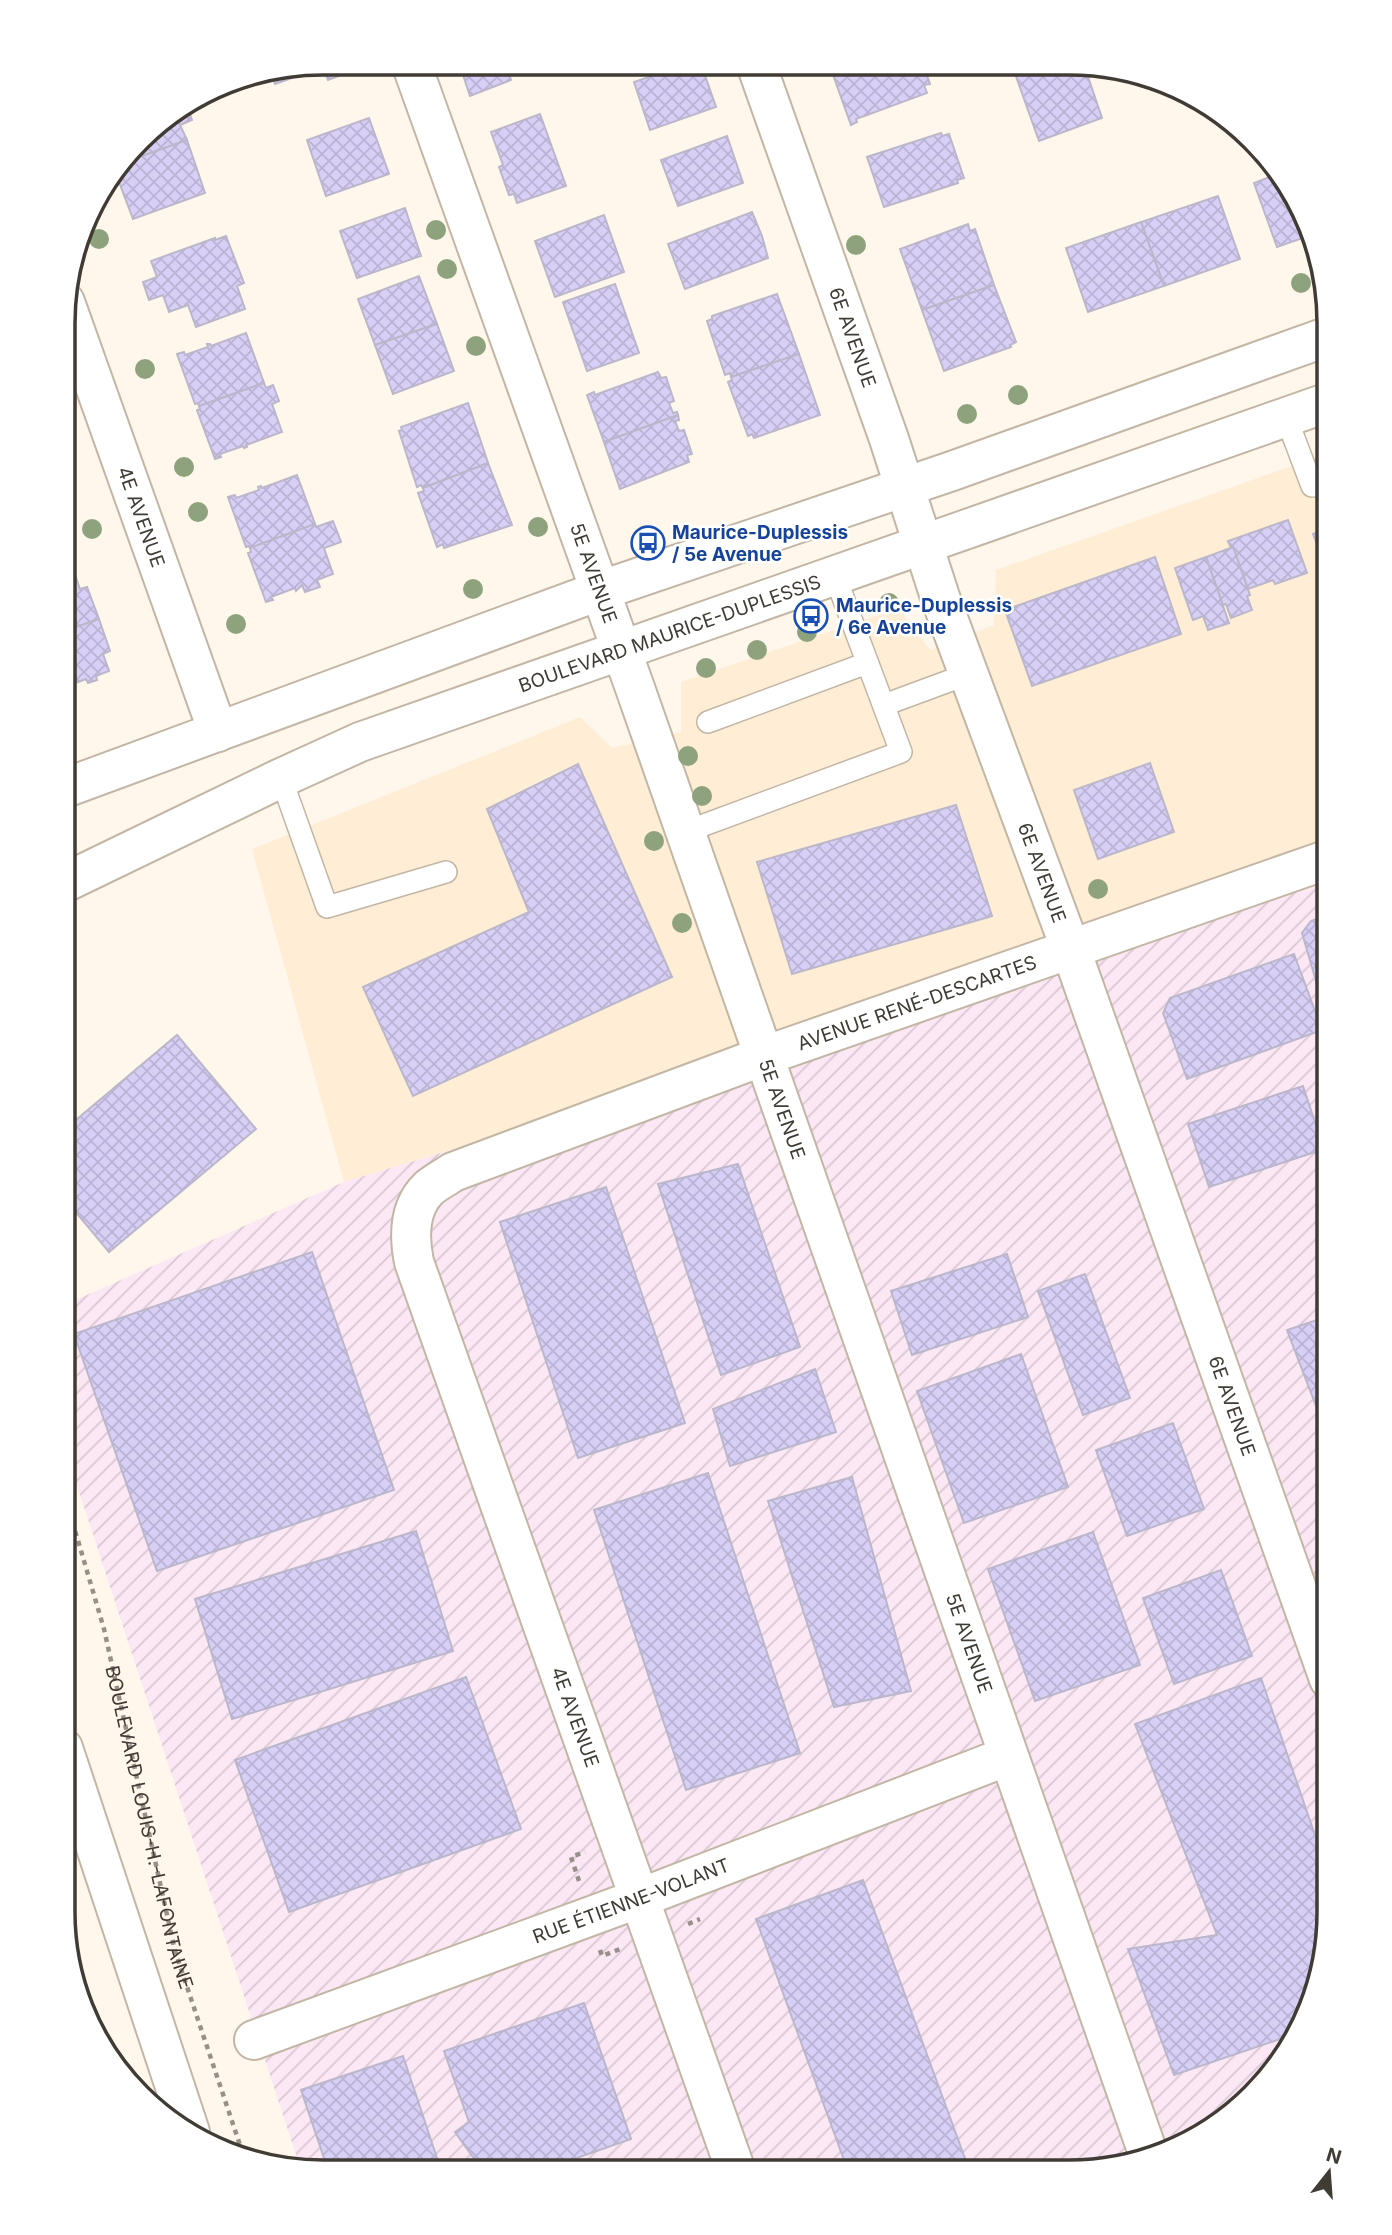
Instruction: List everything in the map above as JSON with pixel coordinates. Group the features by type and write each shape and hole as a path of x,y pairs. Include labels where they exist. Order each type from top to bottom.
{"street":[{"name":"6E AVENUE","path":"760,75 905,486 968,674 1071,950 1317,1648"},
{"name":"5E AVENUE","path":"416,76 622,651 1146,2148"},
{"name":"4E AVENUE","path":"75,330 218,732"},
{"path":"75,784 600,591 1317,340"},
{"name":"BOULEVARD MAURICE-DUPLESSIS","path":"75,878 360,742 1317,406"},
{"name":"AVENUE RENÉ-DESCARTES","path":"414,1262 409,1236 415,1210 428,1189 453,1172 764,1056 1317,863"},
{"name":"4E AVENUE","path":"414,1262 732,2160"},
{"name":"RUE ÉTIENNE-VOLANT","path":"254,2040 640,1898 1008,1756"},
{"path":"75,1784 185,2117"}],"lane":[{"path":"1286,417 1312,486 1317,485"},
{"path":"685,832 901,752 835,576"},
{"path":"708,722 867,663"},
{"path":"884,705 968,674"},
{"path":"281,778 327,906 446,872"}],"path":[{"name":"BOULEVARD LOUIS-H.-LAFONTAINE","path":"75,1530 104,1629 175,1951 240,2145"}],"shaded area":[{"path":"1317,457 1317,862 764,1056 344,1182 252,849 580,717 612,748 681,732 681,682 898,608 930,650 994,625 996,570"},
{"path":"1317,862 1317,1911 1312,1960 1298,2006 1265,2063 1244,2087 1220,2108 1163,2141 1101,2158 297,2158 75,1480 75,1300 344,1182 764,1056"}],"building":[{"path":"705,75 716,107 650,130 634,82 653,76"},
{"path":"833,75 927,75 930,84 924,85 927,93 856,119 857,122 851,125"},
{"path":"1016,75 1088,76 1102,118 1039,141"},
{"path":"463,76 509,76 511,80 470,96"},
{"path":"296,77 275,84 274,80"},
{"path":"540,114 566,186 517,203 514,194 509,195 499,167 503,165 491,132"},
{"path":"190,115 192,120 180,125 187,140 140,157 160,137"},
{"path":"369,118 389,174 326,196 307,140"},
{"path":"941,133 942,136 949,134 964,178 957,180 958,183 884,207 867,157"},
{"path":"727,136 743,183 678,206 661,160"},
{"path":"187,140 205,193 133,219 119,183 140,157"},
{"path":"1269,177 1283,199 1302,238 1277,247 1254,183"},
{"path":"1218,196 1240,259 1164,286 1141,222"},
{"path":"405,208 421,256 357,278 340,231"},
{"path":"752,212 768,258 685,289 668,244"},
{"path":"604,215 624,272 555,297 535,241"},
{"path":"1141,222 1164,286 1088,312 1066,248"},
{"path":"968,224 970,231 975,229 994,285 922,310 900,249"},
{"path":"226,236 244,283 237,286 245,309 196,327 188,305 169,312 163,295 149,300 143,282 157,277 151,261"},
{"path":"419,276 437,324 375,345 358,299"},
{"path":"615,284 639,353 587,371 563,302"},
{"path":"994,285 1016,342 1010,345 1011,347 944,371 922,310"},
{"path":"777,294 799,354 731,377 730,373 725,375 707,321 712,319 712,316"},
{"path":"437,324 454,371 393,394 375,345"},
{"path":"246,333 264,383 199,406 198,403 195,404 177,354 184,352 185,355 208,347 207,344 211,346"},
{"path":"799,354 820,415 754,438 752,434 748,436 728,382 732,380 731,377"},
{"path":"658,372 661,378 666,377 674,401 669,403 673,413 677,412 678,415 604,442 587,395 594,392 595,395"},
{"path":"264,383 266,388 273,385 279,401 272,404 282,432 246,445 247,447 220,454 221,457 215,459 197,410 200,409 199,406"},
{"path":"468,403 488,463 423,488 421,485 417,487 399,431 402,430 401,427"},
{"path":"678,415 679,420 675,421 679,431 684,430 692,454 687,455 689,462 620,489 604,442"},
{"path":"488,463 512,525 444,548 443,544 437,547 418,493 424,491 423,488"},
{"path":"297,475 315,524 250,548 246,547 228,497 235,495 236,498 259,490 258,487 262,488"},
{"path":"1288,520 1307,573 1275,584 1273,580 1248,589 1233,547 1231,548 1228,541"},
{"path":"333,521 341,542 324,548 333,574 317,580 320,587 305,592 302,585 296,591 295,588 271,597 273,600 266,602 248,553 251,552 250,548 315,524 316,527"},
{"path":"1233,547 1250,595 1247,596 1252,610 1231,618 1226,604 1223,605 1206,557"},
{"path":"1155,557 1181,634 1032,686 1005,610"},
{"path":"1206,557 1229,623 1208,630 1203,616 1193,620 1175,568"},
{"path":"75,575 80,589 87,587 99,619 75,627"},
{"path":"99,619 110,651 103,654 109,671 96,676 97,680 88,683 86,679 75,683 75,627"},
{"path":"1150,763 1174,832 1098,859 1074,790"},
{"path":"578,764 672,977 413,1096 363,987 529,912 487,809"},
{"path":"956,805 992,916 792,974 757,862"},
{"path":"1317,919 1317,985 1302,933 1311,921"},
{"path":"1294,954 1317,1016 1317,1032 1187,1079 1163,1013 1170,998"},
{"path":"177,1035 256,1129 109,1252 75,1211 75,1121"},
{"path":"1303,1086 1317,1128 1317,1151 1209,1187 1188,1124"},
{"path":"738,1164 800,1347 721,1375 658,1184"},
{"path":"606,1187 685,1423 578,1458 500,1222"},
{"path":"312,1252 394,1490 157,1571 75,1334"},
{"path":"1007,1254 1028,1317 912,1355 891,1291"},
{"path":"1085,1274 1130,1398 1083,1415 1038,1291"},
{"path":"1317,1320 1317,1409 1287,1330"},
{"path":"1021,1354 1068,1487 964,1523 917,1391"},
{"path":"815,1369 836,1432 730,1466 713,1409"},
{"path":"1173,1423 1204,1509 1127,1536 1096,1450"},
{"path":"708,1473 800,1753 686,1790 594,1510"},
{"path":"852,1477 911,1691 834,1707 768,1501"},
{"path":"416,1531 453,1651 232,1719 195,1599"},
{"path":"1093,1532 1140,1665 1035,1701 988,1569"},
{"path":"1221,1570 1252,1656 1174,1684 1143,1598"},
{"path":"466,1677 521,1829 289,1912 235,1760"},
{"path":"1261,1678 1317,1841 1315,1944 1304,1991 1283,2036 1174,2075 1128,1949 1217,1935 1135,1724"},
{"path":"863,1880 966,2160 844,2160 756,1919"},
{"path":"584,2003 631,2139 571,2160 475,2160 455,2132 469,2122 444,2051"},
{"path":"403,2056 438,2160 325,2160 301,2090"}],"place":[{"name":"Maurice-Duplessis / 5e Avenue","path":"648,543"},
{"name":"Maurice-Duplessis / 6e Avenue","path":"811,616"}]}
